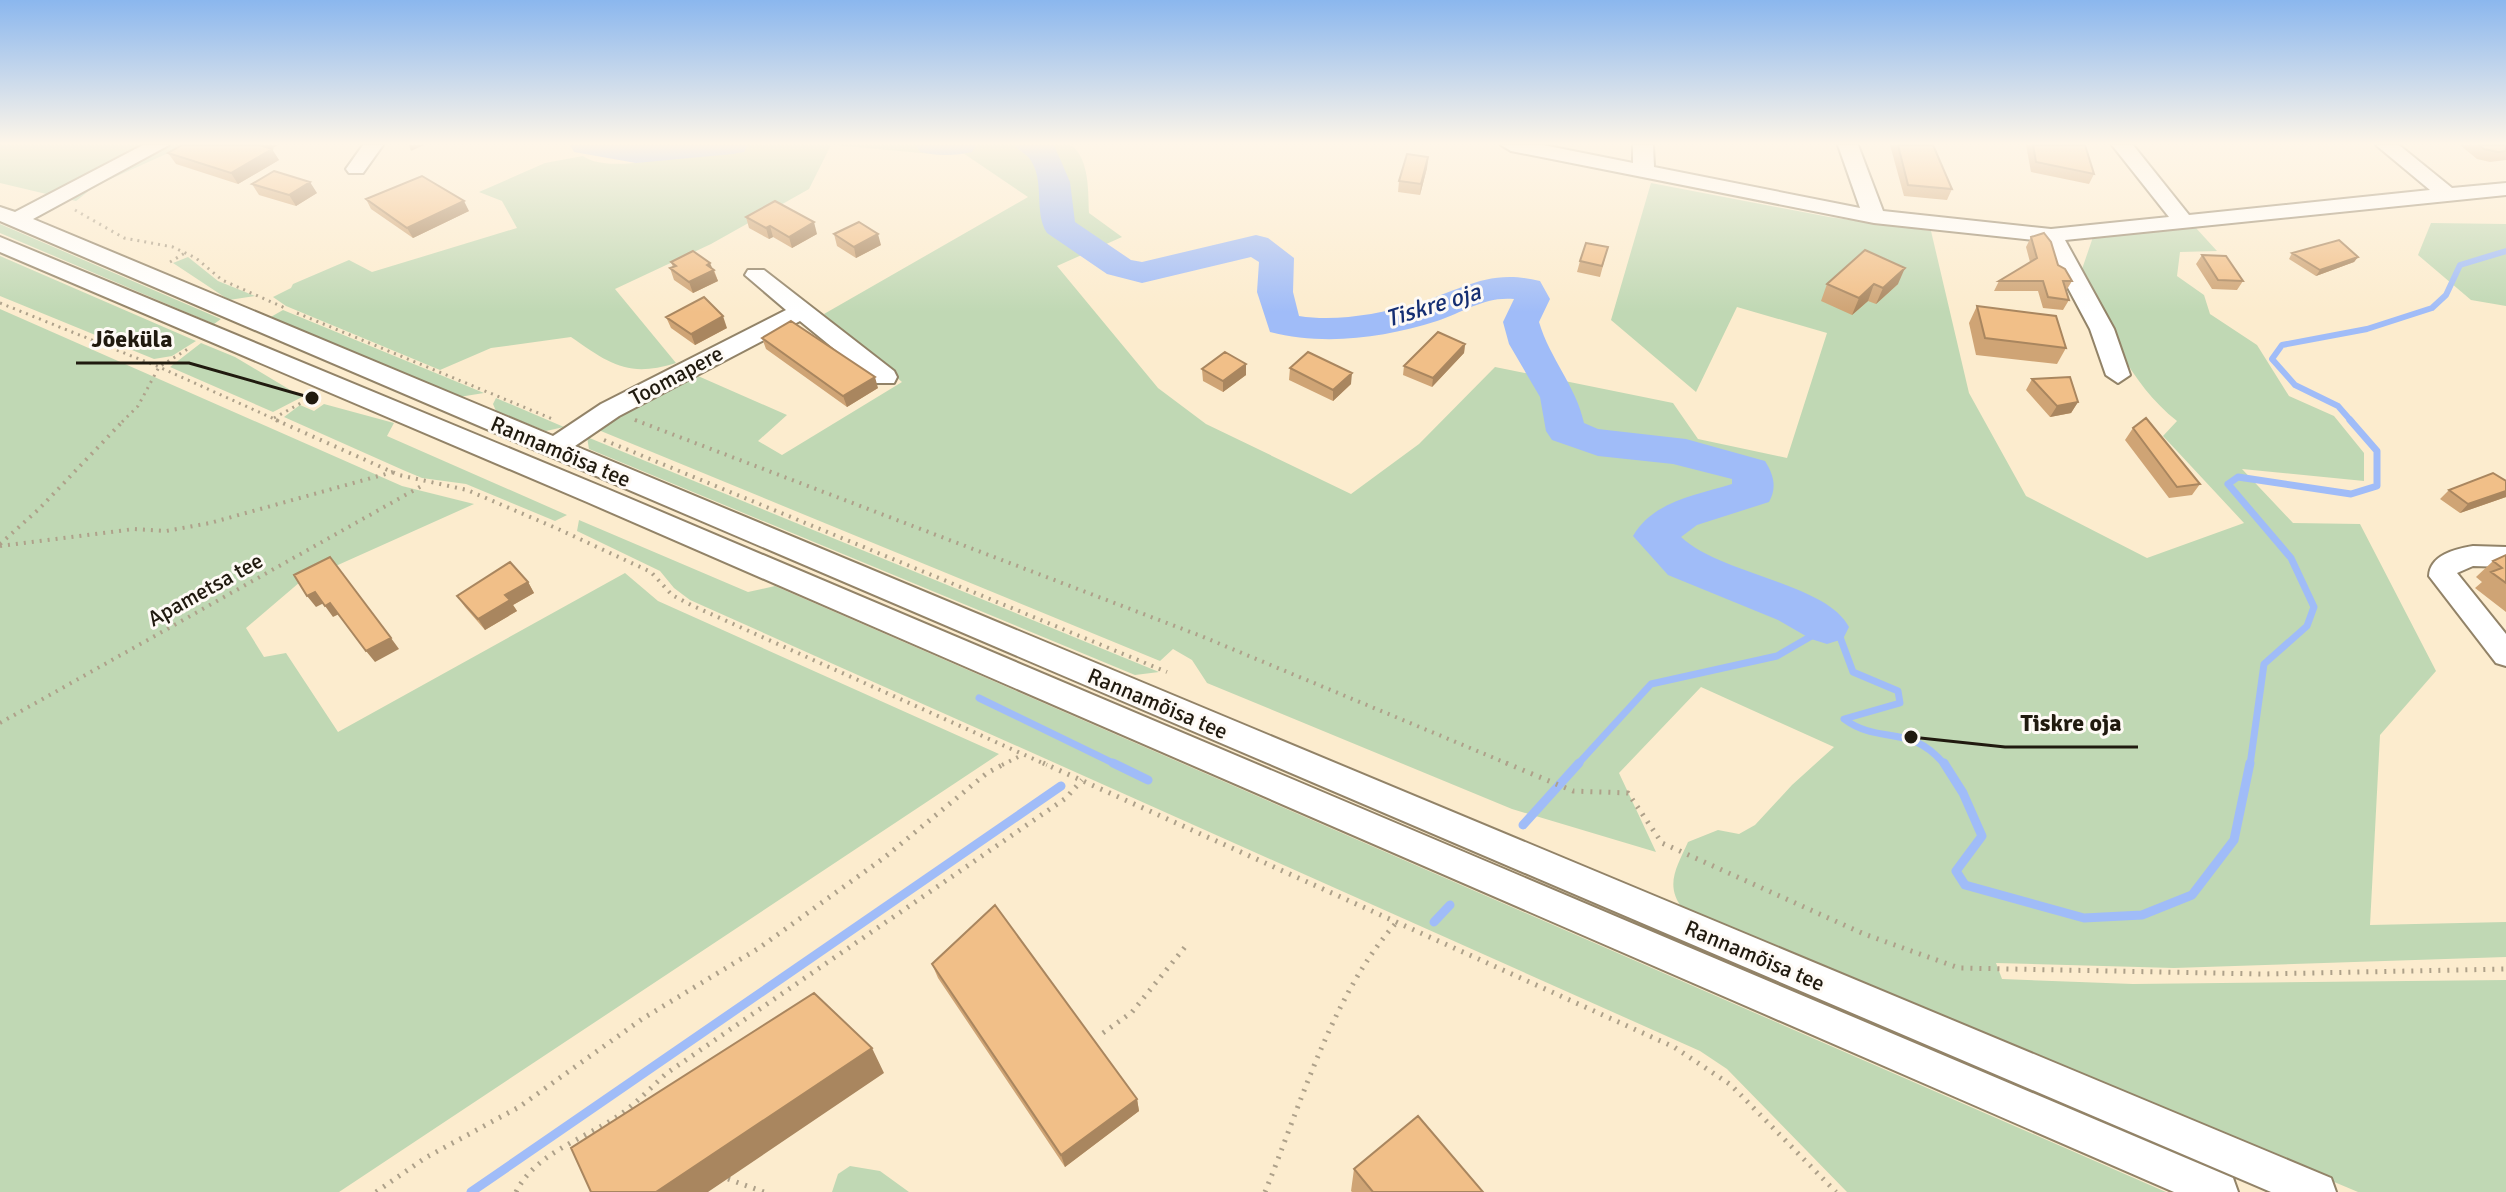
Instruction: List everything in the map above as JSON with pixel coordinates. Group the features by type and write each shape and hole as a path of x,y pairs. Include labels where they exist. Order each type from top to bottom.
{"street":[{"path":"7,216 40,201"},
{"path":"1786,201 1874,217 2051,235 2395,201"},
{"path":"1868,201 1874,217"},
{"path":"2167,201 2185,223"},
{"name":"Rannamõisa tee","path":"7,216 2317,1192"},
{"path":"2051,235 2102,329 2118,375"},
{"name":"Rannamõisa tee","path":"0,244 611,501 2219,1192"},
{"path":"756,275 885,377"},
{"name":"Toomapere","path":"554,448 610,410 802,311"},
{"path":"2506,557 2478,555 2453,561 2443,569 2443,576 2506,655"}],"path":[{"path":"164,262 185,253"},
{"path":"0,303 159,367 393,472 425,484 467,490 569,534 651,572 672,595 691,605 1661,1041 1707,1066 1731,1085 1836,1192"},
{"path":"0,545 138,406 159,367"},
{"path":"274,418 303,399 312,398"},
{"path":"610,410 1201,636 1573,791 1628,793 1662,843 1864,934 1959,968 2263,974 2506,969"},
{"path":"0,545 134,529 166,531 210,523 393,472"},
{"name":"Apametsa tee","path":"0,723 425,484"},
{"path":"376,1192 425,1158 519,1107 642,1019 759,948 885,857 987,773 1024,754"},
{"path":"516,1192 524,1177 539,1164 617,1117 667,1073 1066,798 1082,780"},
{"path":"1265,1192 1352,980 1373,948 1397,922"},
{"path":"1103,1033 1145,999 1185,947"},
{"path":"728,1179 764,1192"}],"green space":[{"path":"502,201 788,201 711,244 615,289 676,363 659,367 620,366 571,337 491,348 440,370 286,306 273,297 293,284 349,260 372,272 517,228"},
{"path":"1022,201 1089,201 1089,213 1122,237 1057,266 1158,388 1206,424 1351,494 1419,444 1495,367 1673,403 1698,439 1787,458 1827,333 1737,307 1696,392 1611,320 1646,201 1743,201 1829,217 1931,231 1969,393 2026,496 2147,558 2244,523 2163,436 2177,421 2160,406 2132,371 2081,272 2093,237 2196,228 2217,251 2180,252 2177,276 2204,295 2210,314 2257,345 2289,396 2334,416 2364,453 2364,481 2242,469 2293,523 2360,524 2436,671 2380,735 2370,925 2506,922 2506,957 2174,968 1996,963 2002,979 2133,984 2506,980 2506,1192 2358,1192 1683,909 1673,884 1688,842 1718,830 1739,834 1755,825 1792,785 1834,747 1701,687 1619,773 1656,852 1512,809 1207,683 1192,660 1173,649 1160,661 596,429 627,408 698,376 787,415 758,441 782,455 902,382 824,314"},
{"path":"2431,223 2506,224 2506,306 2471,300 2418,255"},
{"path":"0,224 221,319 214,324 0,233"},
{"path":"0,256 196,341 172,356 154,359 0,296"},
{"path":"188,257 218,281 255,296 229,300 173,263"},
{"path":"0,309 402,486 474,504 300,582 246,628 264,657 286,653 338,732 625,573 658,601 999,754 339,1192 0,1192"},
{"path":"283,310 484,393 459,397 269,318"},
{"path":"201,343 235,357 302,397 273,412 170,367"},
{"path":"496,398 564,427 546,431 496,411 493,404"},
{"path":"324,404 394,423 387,436 567,515 555,521 466,484 422,478 284,417 300,405 314,411"},
{"path":"587,437 1159,672 1135,675 589,449"},
{"path":"579,520 748,592 775,586 2166,1192 1847,1192 1727,1069 1700,1051 690,600 674,588 660,571 577,531"},
{"path":"850,1166 880,1171 909,1192 832,1192 838,1174"}],"building":[{"path":"368,201 464,201 407,228"},
{"path":"775,201 814,222 789,237 746,217"},
{"path":"859,222 878,234 854,247 834,234"},
{"path":"2044,233 2051,242 2058,265 2065,269 2072,281 2063,281 2069,300 2048,297 2043,281 1999,281 2037,258 2031,237"},
{"path":"2339,240 2358,257 2320,270 2292,253"},
{"path":"1586,243 1608,247 1602,266 1580,261"},
{"path":"1865,250 1905,268 1883,288 1874,284 1859,298 1827,284"},
{"path":"693,251 710,263 707,265 714,270 689,282 670,268 676,266 671,262"},
{"path":"2202,255 2226,256 2243,281 2218,280"},
{"path":"704,297 723,316 691,334 666,317"},
{"path":"1977,306 2056,316 2066,348 1985,338"},
{"path":"791,321 875,377 843,396 762,338"},
{"path":"1438,332 1465,344 1433,378 1404,366"},
{"path":"1225,352 1246,364 1223,381 1202,369"},
{"path":"1308,352 1352,373 1333,390 1290,368"},
{"path":"2070,377 2078,402 2057,406 2032,379"},
{"path":"2146,418 2200,484 2177,487 2133,428"},
{"path":"2493,473 2506,481 2506,491 2468,504 2449,490"},
{"path":"2506,555 2506,583 2491,572 2502,568 2493,561"},
{"path":"330,557 391,638 366,651 330,603 325,606 315,592 307,596 294,575"},
{"path":"510,562 528,582 505,595 510,600 478,619 457,596"},
{"path":"995,905 1137,1099 1061,1155 932,964"},
{"path":"814,993 872,1048 656,1192 591,1192 571,1148"},
{"path":"1418,1116 1483,1192 1373,1192 1354,1169"}],"waterway":[{"name":"Tiskre oja","path":"1056,201 1059,226 1119,267 1142,273 1256,245 1277,258 1275,292 1283,324 1316,330 1345,329 1424,313 1494,286 1527,289 1532,299 1521,322 1527,344 1559,397 1566,431 1598,443 1673,450 1751,471 1754,492 1682,514 1654,536 1683,564 1794,608 1827,627"},
{"name":"Tiskre oja","path":"2352,422 2338,406 2295,385 2272,359 2282,345 2367,329 2432,308 2446,295 2460,265 2506,251"},
{"name":"Tiskre oja","path":"2250,765 2264,664 2307,626 2314,607 2291,558 2228,484 2238,477 2351,494 2377,486 2377,451 2350,420"},
{"path":"1577,765 1651,684 1777,656 1827,627 1840,637 1853,672 1898,691 1900,703 1844,719 1870,732 1919,743 1945,765"},
{"path":"979,698 1117,765"},
{"path":"1113,763 1148,780"},
{"path":"1523,825 1579,763"},
{"name":"Tiskre oja","path":"1944,763 1963,793 1982,836 1956,871 1965,885 2084,918 2142,915 2192,895 2234,840 2250,763"},
{"path":"471,1192 1061,786"},
{"path":"1434,922 1450,905"}],"place":[{"name":"Jõeküla","path":"312,398"},
{"name":"Tiskre oja","path":"1911,737"}]}
